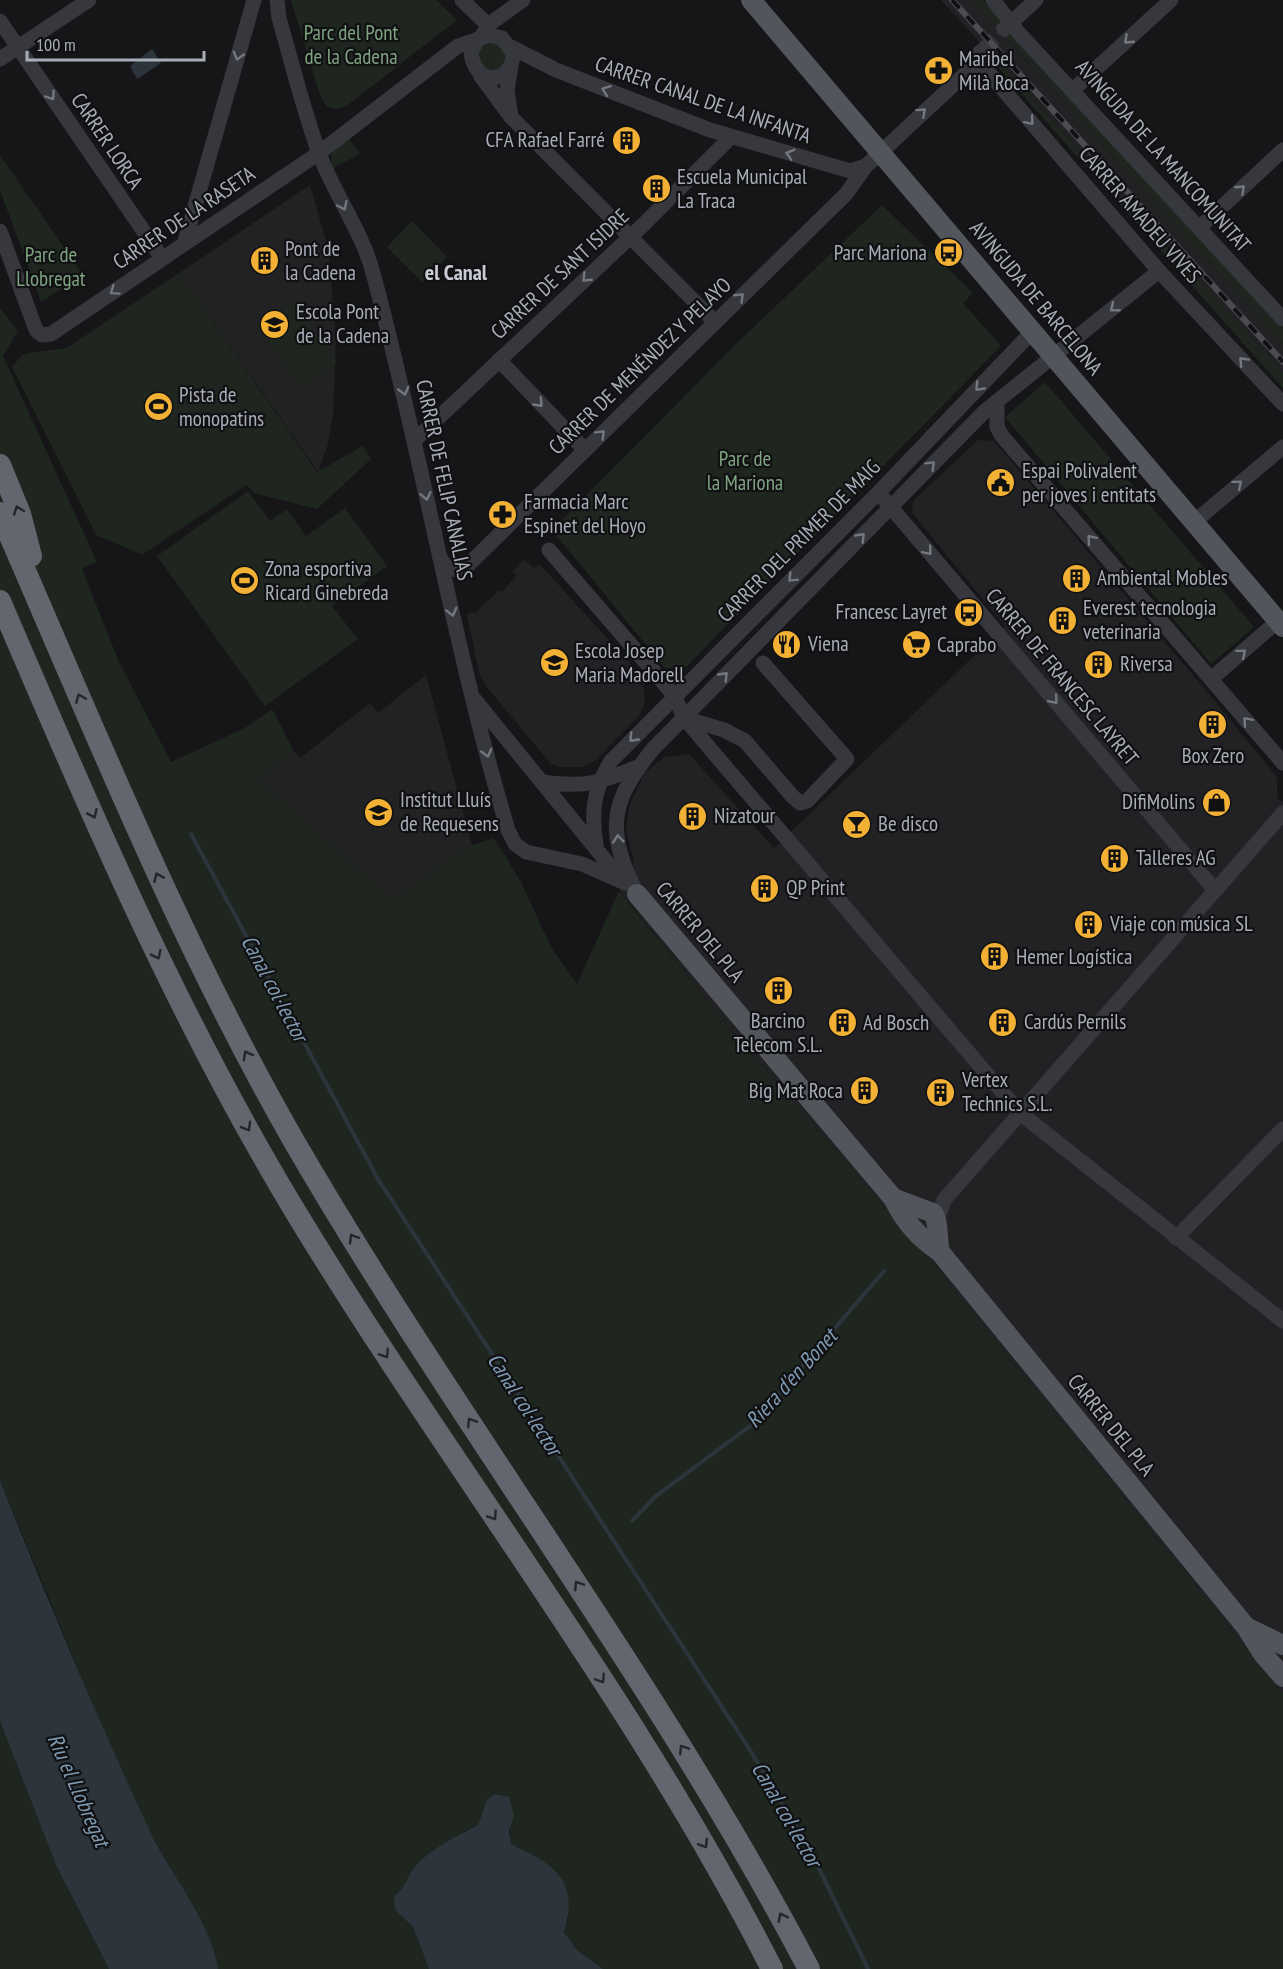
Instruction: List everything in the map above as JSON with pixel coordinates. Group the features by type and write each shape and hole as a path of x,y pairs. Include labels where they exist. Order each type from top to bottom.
{"highway":[{"path":"0,465 20,514 49,624"},
{"path":"0,513 171,906 216,1000 296,1143 383,1288 705,1782 809,1969"},
{"path":"0,601 131,902 193,1028 292,1205 381,1348 581,1647 675,1795 742,1910 772,1969"},
{"path":"0,640 36,710 70,760"}],"main road":[{"name":"AVINGUDA DE BARCELONA","path":"751,0 873,160 1033,331 1280,624"},
{"name":"CARRER DEL PLA","path":"631,888 893,1198 925,1224 940,1252 1246,1627 1279,1662"}],"street":[{"path":"0,59 89,0"},
{"path":"185,241 254,0"},
{"name":"CARRER DE FELIP CANALIAS","path":"269,0 279,18"},
{"name":"CARRER DE FELIP CANALIAS","path":"277,0 279,18 319,153 372,270 416,439 438,555 505,822 515,844 526,852 582,864 631,888"},
{"path":"462,0 483,34 496,36 511,47 507,90 511,117"},
{"name":"CARRER DE LA RASETA","path":"0,231 36,330 42,335 54,332 185,241 319,153 324,139 351,126 458,46 483,34 523,0"},
{"name":"AVINGUDA DE LA MANCOMUNITAT","path":"993,0 1007,26 1074,89 1283,319"},
{"path":"1007,26 1036,0"},
{"path":"1074,89 1170,0"},
{"name":"CARRER LORCA","path":"0,21 162,258"},
{"path":"483,34 471,52 478,73 487,78 501,76 511,66"},
{"name":"CARRER CANAL DE LA INFANTA","path":"511,47 555,70 730,137 843,170 854,171 873,160"},
{"name":"CARRER DE MENÉNDEZ Y PELAYO","path":"438,555 447,568 462,571 846,194 873,160 897,135 981,55"},
{"name":"CARRER AMADEU VIVES","path":"981,55 1160,271 1283,404"},
{"path":"445,57 463,58 478,73 511,117 714,322"},
{"path":"309,117 325,129 351,126"},
{"name":"CARRER DE SANT ISIDRE","path":"416,439 629,238 730,137"},
{"path":"1199,228 1283,150"},
{"name":"CARRER DEL PRIMER DE MAIG","path":"631,888 616,832 619,803 627,784 640,766 890,507 997,402 1160,271"},
{"name":"CARRER DEL PRIMER DE MAIG","path":"596,846 592,813 598,784 611,761 674,695 878,493 1033,331"},
{"path":"499,360 585,450"},
{"path":"997,402 998,427 1002,436 1283,763"},
{"path":"1194,522 1283,447"},
{"name":"CARRER DE FRANCESC LAYRET","path":"878,493 1214,889"},
{"path":"549,550 674,695 684,718 1020,1113 1283,1321"},
{"path":"1211,679 1280,624"},
{"path":"684,718 724,730 745,741 793,797 800,803 807,801 847,759 763,663"},
{"name":"CARRER DEL PLA","path":"472,696 596,846 612,870 631,888"},
{"name":"CARRER DEL PRIMER DE MAIG","path":"542,782 573,786 598,784 640,766"},
{"path":"925,1224 931,1203 944,1200 1214,889 1283,813"},
{"path":"1176,1238 1283,1129"}],"shaded area":[{"path":"941,0 972,0 1283,343 1283,372"},
{"name":"Escola Pont de la Cadena","path":"310,185 328,248 336,337 333,416 327,447 318,472 179,273"},
{"path":"978,440 994,441 1277,777 1277,798 1283,802 1283,1694 905,1231 731,1030 620,891 634,862 626,831 629,807 644,774 664,757 689,754 774,848 1005,626 912,513 913,501"},
{"name":"Escola Josep Maria Madorell","path":"524,559 534,568 539,564 549,574 636,670 643,682 645,702 640,715 596,760 584,767 560,767 551,764 485,685 479,672 467,615 471,612 475,613 499,590 502,592 517,575 512,572"},
{"name":"Institut Lluís de Requesens","path":"426,675 472,845 392,899 258,779 294,751 300,758 370,703 378,713"}],"green space":[{"name":"Parc del Pont de la Cadena","path":"291,0 436,0 457,20 349,104 334,109 327,106 319,92"},
{"path":"972,0 983,0 1283,328 1283,343"},
{"path":"492,43 502,47 506,57 502,67 492,71 482,67 478,57 482,47"},
{"path":"994,57 1283,372 1283,388 995,64"},
{"path":"347,136 360,154 333,168 332,153"},
{"name":"Parc de Llobregat","path":"0,155 83,275 41,302 0,190"},
{"name":"Parc de la Mariona","path":"882,205 973,293 963,303 1001,346 686,667 665,668 552,530 739,341"},
{"path":"412,221 447,257 422,282 387,247"},
{"path":"179,273 317,472 363,446 371,459 317,509 254,493 246,485 142,555 96,535 12,367 22,355 67,348"},
{"path":"292,301 337,363 302,388 257,326"},
{"path":"0,308 18,331 3,356 97,562 82,569 119,662 171,762 245,728 272,709 294,751 259,779 392,899 472,845 494,838 521,882 551,947 577,984 619,891 731,1030 905,1231 1283,1694 1283,1969 603,1969 577,1950 564,1932 568,1919 511,1844 509,1798 495,1794 487,1800 478,1825 461,1833 416,1864 395,1910 413,1927 429,1969 218,1969 194,1908 149,1830 102,1727 0,1480"},
{"path":"1045,382 1254,627 1211,664 1005,417"},
{"name":"Zona esportiva Ricard Ginebreda","path":"248,491 270,521 287,509 306,536 345,508 387,566 332,606 358,639 265,706 157,556"},
{"path":"0,1721 56,1865 109,1969 0,1969"}],"water":[{"path":"152,49 161,63 137,79 130,66"},
{"name":"Riu el Llobregat","path":"0,1480 109,1741 156,1843 207,1933 218,1969 109,1969 56,1865 0,1721"},
{"path":"495,1794 509,1797 514,1816 509,1831 511,1844 550,1867 565,1886 568,1914 564,1932 577,1950 603,1969 429,1969 413,1927 395,1910 394,1896 425,1857 478,1825 487,1800"}],"waterway":[{"name":"Canal col·lector","path":"191,834 378,1179 750,1750 812,1854 868,1969"},
{"name":"Riera d'en Bonet","path":"632,1521 656,1496 754,1423 884,1271"}],"tunnel":[{"path":"984,49 1004,29"}],"railway":[{"path":"952,0 1283,362"}],"place":[{"name":"Maribel Milà Roca","path":"938,71"},
{"name":"CFA Rafael Farré","path":"626,140"},
{"name":"Escuela Municipal La Traca","path":"656,189"},
{"name":"Parc Mariona","path":"948,253"},
{"name":"Pont de la Cadena","path":"264,261"},
{"name":"Escola Pont de la Cadena","path":"275,324"},
{"name":"Pista de monopatins","path":"158,407"},
{"name":"Espai Polivalent per joves i entitats","path":"1001,483"},
{"name":"Farmacia Marc Espinet del Hoyo","path":"503,514"},
{"name":"Ambiental Mobles","path":"1076,578"},
{"name":"Zona esportiva Ricard Ginebreda","path":"244,581"},
{"name":"Francesc Layret","path":"968,612"},
{"name":"Everest tecnologia veterinaria","path":"1062,620"},
{"name":"Viena","path":"787,644"},
{"name":"Caprabo","path":"916,645"},
{"name":"Escola Josep Maria Madorell","path":"554,663"},
{"name":"Riversa","path":"1099,664"},
{"name":"Box Zero","path":"1213,725"},
{"name":"DifiMolins","path":"1216,802"},
{"name":"Institut Lluís de Requesens","path":"379,812"},
{"name":"Nizatour","path":"693,816"},
{"name":"Be disco","path":"857,824"},
{"name":"Talleres AG","path":"1115,858"},
{"name":"QP Print","path":"765,888"},
{"name":"Viaje con música SL","path":"1089,924"},
{"name":"Hemer Logística","path":"995,957"},
{"name":"Barcino Telecom S.L.","path":"778,990"},
{"name":"Cardús Pernils","path":"1003,1022"},
{"name":"Ad Bosch","path":"842,1023"},
{"name":"Big Mat Roca","path":"864,1091"},
{"name":"Vertex Technics S.L.","path":"941,1092"}],"district":[{"name":"el Canal","path":"456,272"}]}
